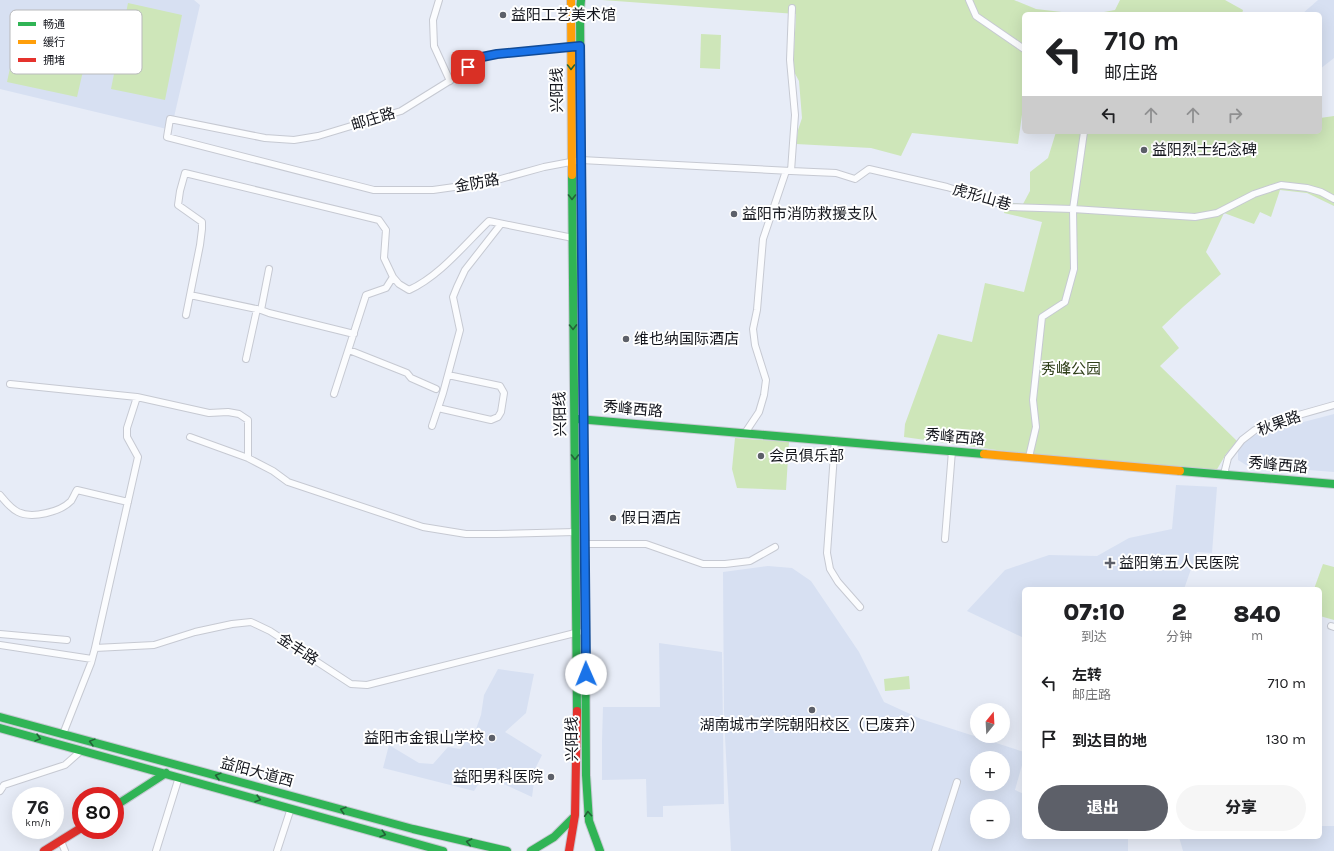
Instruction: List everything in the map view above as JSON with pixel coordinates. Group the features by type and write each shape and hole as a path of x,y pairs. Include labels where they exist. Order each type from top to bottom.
{"main road":[{"name":"兴阳线","path":"569,851 575,815 577,745 570,0"},
{"name":"兴阳线","path":"581,1 580,46 586,775 589,821 600,851"},
{"name":"秀峰西路","path":"574,419 745,432 1334,484"},
{"name":"益阳大道西","path":"0,717 413,829 507,851"},
{"name":"益阳大道西","path":"0,728 443,851"},
{"path":"124,800 166,773"},
{"path":"531,851 544,845 562,832 575,815"},
{"path":"44,851 72,834"}],"street":[{"path":"439,0 433,20 434,46 450,81"},
{"path":"570,0 581,1"},
{"path":"969,0 976,16 1022,48"},
{"path":"745,432 759,412 764,395 766,380 754,345 753,329 757,310 763,239 788,171 795,114 790,60 792,8"},
{"name":"邮庄路","path":"167,137 170,119 265,138 294,140 318,136 401,111 459,75 477,58 497,54 580,46"},
{"path":"1029,457 1036,427 1033,400 1042,317 1065,302 1074,269 1073,209 1084,134"},
{"name":"金防路","path":"167,137 374,190 433,190 490,182 544,167 581,160 788,171"},
{"name":"虎形山巷","path":"788,171 836,173 855,179 868,169 947,187 1010,207 1073,209 1195,217 1217,212 1254,194 1281,184 1307,188 1321,192 1334,199"},
{"path":"186,315 202,222 178,205 184,173 379,220 386,230 384,258 399,284 409,290 418,286 441,269 489,221 573,238"},
{"path":"432,426 460,330 453,297 456,287 465,270 501,224"},
{"path":"246,359 269,269"},
{"path":"334,394 366,295 386,288 394,277"},
{"path":"190,295 259,309 268,314 354,334"},
{"path":"349,350 407,373 411,378 436,389"},
{"path":"438,408 491,420 498,417 502,412 504,393 500,386 448,375"},
{"path":"10,384 137,398 209,413 228,412 239,414 248,420 248,458"},
{"path":"63,734 95,648 138,457 127,437 127,428 137,398"},
{"name":"秋果路","path":"1224,474 1228,458 1242,440 1255,430 1274,422 1334,405"},
{"path":"190,437 248,458 273,471 288,482 423,527 466,534 575,532"},
{"path":"835,440 827,553 830,569 838,582 860,607"},
{"path":"945,539 952,451"},
{"path":"0,496 8,506 19,513 35,515 55,512 70,501 77,490 128,502"},
{"path":"585,544 646,544 703,564 726,564 750,561 776,547"},
{"name":"金丰路","path":"95,648 154,645 195,632 232,624 251,622 270,631 351,684 367,684 585,631"},
{"path":"0,634 67,640"},
{"path":"0,645 92,659"},
{"path":"0,791 4,785 65,765 82,750"},
{"path":"156,851 179,777"},
{"path":"935,851 958,782"},
{"path":"277,851 291,808"},
{"path":"61,841 65,851"}],"shaded area":[{"path":"0,0 194,0 200,5 171,130 0,89"},
{"path":"1318,0 1334,0 1334,58 1322,67 1322,12 1304,12"},
{"path":"1334,414 1334,472 1246,465 1238,460 1238,449 1246,439 1258,434"},
{"name":"益阳第五人民医院","path":"1176,485 1217,487 1212,553 1197,552 1185,587 1022,587 1022,637 967,611 1005,570 1049,555 1097,556 1129,538 1172,529"},
{"name":"湖南城市学院朝阳校区（已废弃）","path":"768,566 792,568 811,581 859,652 884,702 921,719 970,735 970,743 996,743 1022,751 1022,765 1015,790 1022,793 1022,839 1128,839 1128,851 731,851 724,717 723,572"},
{"path":"659,643 722,652 724,804 663,806 663,817 647,817 646,779 602,780 603,707 660,707"},
{"name":"益阳市金银山学校","path":"498,669 534,674 526,713 505,732 542,755 536,767 532,797 484,775 474,791 383,768 389,745 419,763 433,764 448,747 460,749 476,729 481,715 484,695"},
{"path":"1322,826 1334,826 1334,851 1183,851 1180,839 1322,839"}],"green space":[{"path":"602,0 1014,0 1036,9 1062,12 1022,12 1022,114 1018,144 912,133 901,156 871,148 796,144 802,118 799,81 793,70 796,14"},
{"path":"1120,0 1225,0 1243,10 1242,12 1104,12 1115,10"},
{"path":"128,3 182,15 165,100 111,89 114,74 142,74 142,10 127,10"},
{"path":"701,34 721,35 720,69 700,68"},
{"path":"10,68 10,74 82,74 77,97 7,82"},
{"name":"秀峰公园","path":"1334,116 1334,206 1307,193 1280,190 1271,217 1260,212 1254,224 1224,213 1206,252 1221,274 1162,327 1179,348 1160,366 1237,441 1226,454 1216,471 1032,455 904,437 905,424 938,334 972,342 985,283 1024,292 1042,222 1004,213 1006,202 1023,204 1030,191 1030,172 1048,158 1055,134 1322,134 1322,118"},
{"name":"会员俱乐部","path":"735,438 789,442 786,490 737,488 732,469"},
{"path":"1323,564 1334,567 1334,620 1322,617 1322,587 1315,587"},
{"path":"909,676 910,689 885,691 884,679"}],"traffic: fast":[{"path":"581,0 582,316"},
{"path":"572,175 577,711"},
{"path":"578,419 984,454"},
{"path":"1180,471 1334,484"},
{"path":"585,594 586,775 589,821 600,851"},
{"path":"0,717 413,829 507,851"},
{"path":"0,728 443,851"},
{"path":"124,800 166,773"},
{"path":"531,851 554,837 574,817"}],"traffic: slow":[{"path":"571,0 572,175"},
{"path":"582,316 585,594"},
{"path":"984,454 1180,471"}],"traffic: jam":[{"path":"569,851 575,815 577,711"},
{"path":"44,851 72,834"}],"place":[{"name":"益阳工艺美术馆","path":"503,15"},
{"name":"益阳烈士纪念碑","path":"1144,150"},
{"name":"益阳市消防救援支队","path":"734,214"},
{"name":"维也纳国际酒店","path":"626,339"},
{"name":"会员俱乐部","path":"761,456"},
{"name":"假日酒店","path":"613,518"},
{"name":"益阳第五人民医院","path":"1110,563"},
{"name":"湖南城市学院朝阳校区（已废弃）","path":"812,710"},
{"name":"益阳市金银山学校","path":"492,738"},
{"name":"益阳男科医院","path":"551,777"}],"route":[{"path":"468,67 477,58 497,54 580,46 586,674"}]}
